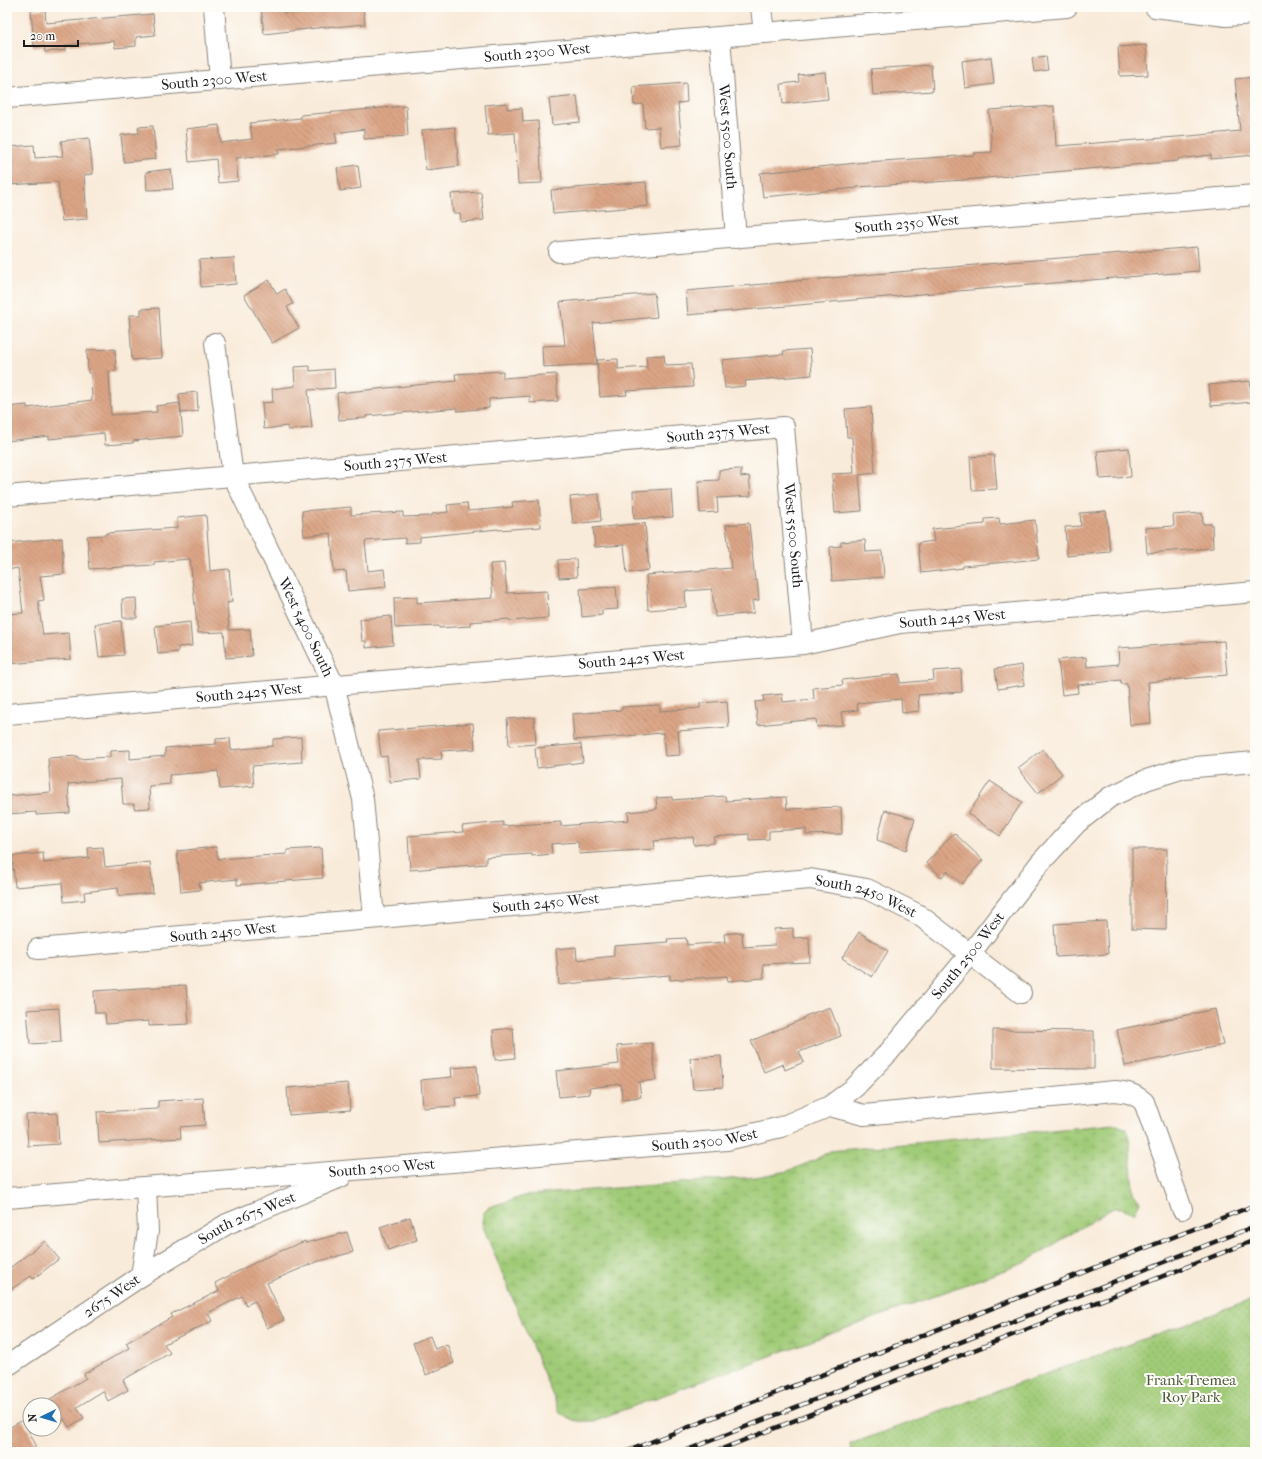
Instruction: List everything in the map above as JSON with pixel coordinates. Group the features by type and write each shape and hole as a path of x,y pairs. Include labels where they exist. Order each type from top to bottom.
{"street":[{"path":"214,7 220,80"},
{"path":"761,7 764,33"},
{"name":"South 2300 West","path":"7,98 1067,7"},
{"path":"1155,7 1226,16 1255,14"},
{"name":"West 5500 South","path":"720,36 736,238"},
{"name":"South 2350 West","path":"559,252 1255,195"},
{"name":"West 5400 South","path":"215,343 233,476 334,685 363,799 374,918"},
{"name":"West 5500 South","path":"784,427 804,644"},
{"name":"South 2375 West","path":"7,496 784,427"},
{"name":"South 2425 West","path":"7,714 804,644 900,623 1255,592"},
{"name":"South 2500 West","path":"7,1198 358,1171 727,1140 781,1127 830,1106 854,1088 889,1052 970,954 1040,863 1077,823 1110,797 1146,780 1184,768 1255,762"},
{"name":"South 2450 West","path":"38,949 810,879 867,889 919,915 1021,993"},
{"path":"830,1106 864,1115 1115,1091 1129,1092 1144,1102 1182,1209"},
{"name":"South 2675 West","path":"141,1276 227,1224 358,1171"},
{"name":"2675 West","path":"7,1366 141,1276 148,1231 146,1187"}],"green space":[{"path":"1115,1124 1126,1129 1129,1134 1133,1193 1140,1202 1134,1213 1122,1208 1113,1208 1024,1263 593,1421 575,1420 559,1411 482,1224 483,1214 489,1207 527,1195 756,1177 788,1171 813,1161 830,1151"},
{"name":"Frank Tremea Roy Park","path":"1255,1299 1255,1452 851,1452 850,1444"}],"building":[{"path":"261,7 284,7 284,13 330,7 363,7 365,24 264,34"},
{"path":"45,9 46,23 153,14 155,35 136,37 136,46 115,48 114,41 66,45 66,50 45,52 44,46 34,47 31,10"},
{"path":"1146,45 1148,75 1120,76 1118,47"},
{"path":"1046,56 1048,70 1034,72 1032,58"},
{"path":"991,57 994,84 965,88 962,61"},
{"path":"931,65 933,91 873,95 871,69"},
{"path":"825,72 828,99 783,104 781,84 799,82 798,75"},
{"path":"1255,77 1255,155 1211,159 1211,155 1178,159 1178,161 964,180 857,187 763,197 760,173 867,162 974,155 974,153 992,152 989,110 1054,106 1056,146 1240,131 1235,79"},
{"path":"686,83 687,102 678,103 682,145 661,147 659,127 645,128 643,104 634,105 633,87"},
{"path":"577,96 580,122 552,125 549,99"},
{"path":"507,103 507,109 522,108 523,122 538,121 542,183 518,184 515,133 488,135 485,105"},
{"path":"406,106 408,136 364,139 364,129 335,133 337,143 278,149 279,154 236,158 238,181 218,183 216,159 189,162 186,129 219,125 221,143 252,139 250,123 301,118 301,115"},
{"path":"153,126 156,159 124,162 121,135 139,133 138,127"},
{"path":"455,127 459,166 426,170 422,130"},
{"path":"89,138 93,174 84,175 87,219 62,221 58,182 8,185 7,147 34,145 35,158 63,156 61,141"},
{"path":"358,165 361,188 340,191 337,168"},
{"path":"171,169 173,189 147,190 146,172"},
{"path":"646,182 648,206 553,214 551,190"},
{"path":"481,192 484,220 461,222 460,213 453,213 451,194"},
{"path":"1197,247 1199,271 688,315 686,291"},
{"path":"234,258 236,284 201,287 199,260"},
{"path":"269,280 277,294 285,289 293,304 287,307 299,328 272,343 244,295"},
{"path":"654,293 657,317 593,323 597,364 543,367 542,346 565,345 560,302"},
{"path":"159,308 162,358 132,360 129,315 141,315 141,309"},
{"path":"115,349 116,371 109,372 111,415 157,412 156,406 180,403 183,436 133,441 133,443 105,445 104,433 49,439 49,436 7,441 7,407 27,405 27,408 92,400 91,373 88,373 87,350"},
{"path":"810,349 812,375 745,381 746,386 725,388 722,360 784,354 783,351"},
{"path":"664,355 665,365 691,364 693,387 626,391 627,395 600,397 597,360 618,359 618,369 647,367 646,356"},
{"path":"310,366 310,371 334,369 335,388 308,390 312,428 288,430 287,426 264,429 262,403 273,402 272,389 295,386 294,367"},
{"path":"503,371 503,378 556,374 558,401 530,403 530,396 489,399 489,408 457,411 457,408 366,416 366,418 339,420 337,393 456,381 455,374"},
{"path":"1250,381 1252,402 1211,406 1209,385"},
{"path":"197,392 198,411 181,413 179,394"},
{"path":"871,407 875,473 859,475 862,511 835,513 832,474 854,473 852,437 847,437 845,409"},
{"path":"1129,448 1131,477 1100,479 1097,451"},
{"path":"994,455 997,489 972,490 970,457"},
{"path":"741,469 741,477 749,476 751,496 717,498 718,512 700,513 698,481 719,480 719,470"},
{"path":"671,489 673,517 634,519 633,491"},
{"path":"599,494 601,521 573,524 570,497"},
{"path":"539,500 541,527 498,529 420,537 420,542 405,543 405,538 365,541 368,571 384,569 386,587 348,591 346,571 334,572 331,533 304,536 302,511 351,507 351,515 403,512 403,517 432,516 432,514 448,512 447,505 467,503 468,511 513,507 512,502"},
{"path":"1106,511 1110,552 1067,556 1065,527 1081,526 1080,513"},
{"path":"1202,513 1203,524 1212,524 1213,548 1147,553 1145,528 1174,526 1173,515"},
{"path":"206,515 210,571 229,569 232,602 227,603 229,630 250,629 252,656 226,658 224,632 198,633 190,559 154,562 154,565 90,569 87,536 106,535 106,533 177,528 177,518"},
{"path":"999,518 1000,524 1035,520 1039,559 963,566 963,568 921,573 918,543 934,541 932,529 985,524 985,519"},
{"path":"645,523 649,570 627,573 624,545 595,547 593,528"},
{"path":"749,523 755,581 757,580 759,600 752,601 754,613 715,617 712,589 685,591 686,607 648,610 646,575 731,568 726,525"},
{"path":"62,538 64,574 40,576 44,600 38,601 43,635 69,633 71,659 7,664 7,614 23,613 18,568 7,570 7,543"},
{"path":"865,540 866,552 882,551 884,577 832,581 830,547 841,546 841,542"},
{"path":"576,559 577,577 559,578 558,560"},
{"path":"504,563 507,593 547,591 548,618 470,622 470,626 395,628 394,598 417,597 417,603 493,598 490,564"},
{"path":"616,587 618,609 602,610 602,615 582,617 580,589"},
{"path":"136,598 137,618 123,618 122,599"},
{"path":"391,616 393,645 366,648 366,641 362,641 360,619"},
{"path":"121,621 124,655 99,657 95,624"},
{"path":"190,622 192,646 178,647 178,652 158,654 155,626"},
{"path":"1224,641 1227,675 1148,682 1151,723 1130,725 1127,684 1121,684 1121,680 1077,685 1078,693 1062,695 1058,660 1086,657 1087,667 1119,664 1118,648"},
{"path":"1022,665 1024,685 998,689 995,669"},
{"path":"961,669 962,692 918,695 919,711 902,713 901,699 857,703 858,710 841,712 843,725 817,727 816,719 758,725 755,702 764,701 763,696 782,694 783,702 814,699 813,688 843,685 842,680 899,674 900,683 934,680 933,671"},
{"path":"727,701 729,727 678,731 680,755 665,756 663,733 574,740 572,714 622,710 622,707 660,705 660,711 700,708 700,703"},
{"path":"534,717 536,744 509,746 507,719"},
{"path":"473,723 475,749 441,751 442,759 419,760 421,779 390,782 387,756 381,757 378,731"},
{"path":"301,737 302,762 252,766 254,786 220,789 218,771 169,775 170,784 149,786 150,808 134,809 134,804 123,804 121,779 80,782 68,784 70,813 36,815 36,812 7,814 7,796 51,792 48,758 78,756 78,759 110,757 110,751 130,750 130,759 165,756 165,748 216,744 216,739 230,738 231,750 273,746 273,739"},
{"path":"581,744 583,762 537,768 535,748"},
{"path":"1043,749 1062,774 1038,793 1018,768"},
{"path":"990,781 1022,802 1000,836 968,814"},
{"path":"725,796 726,801 786,797 787,809 841,807 842,834 806,835 806,829 769,831 769,839 749,840 749,834 714,837 714,843 694,845 693,837 654,841 655,849 579,854 578,842 551,844 552,854 486,857 486,864 410,870 408,836 463,832 462,826 503,822 503,826 561,822 561,826 629,820 628,812 657,809 656,798 672,797 672,800"},
{"path":"885,810 915,819 906,850 877,840"},
{"path":"954,833 983,860 962,884 947,871 942,877 926,863"},
{"path":"103,847 105,867 150,862 153,893 119,896 118,888 84,892 85,900 64,902 62,883 15,887 12,856 43,853 44,863 89,858 88,848"},
{"path":"216,847 218,859 287,854 287,850 321,848 323,878 237,885 237,879 199,883 200,890 181,892 177,851"},
{"path":"1132,849 1167,849 1166,930 1132,929"},
{"path":"1106,921 1108,954 1056,957 1054,924"},
{"path":"793,928 793,938 809,937 810,962 763,964 764,978 728,981 727,976 670,980 670,975 559,985 556,949 576,947 577,960 614,956 614,946 668,942 667,939 686,938 687,945 725,942 724,934 742,932 743,947 775,945 774,929"},
{"path":"859,932 888,951 872,977 842,958"},
{"path":"186,985 189,1024 149,1026 149,1021 106,1024 105,1013 95,1013 94,991"},
{"path":"830,1007 841,1036 799,1052 804,1062 785,1070 783,1064 764,1072 751,1041 803,1019 805,1016"},
{"path":"59,1008 61,1042 30,1044 27,1010"},
{"path":"1215,1009 1223,1045 1125,1066 1117,1030"},
{"path":"513,1028 515,1058 495,1060 493,1030"},
{"path":"993,1030 1094,1031 1094,1069 993,1068"},
{"path":"652,1043 656,1080 639,1082 641,1097 622,1099 621,1084 589,1088 590,1094 559,1097 556,1071 619,1064 617,1046"},
{"path":"721,1056 723,1087 693,1089 690,1058"},
{"path":"477,1066 479,1096 455,1098 456,1106 423,1108 421,1080 452,1077 451,1068"},
{"path":"348,1083 350,1110 289,1115 287,1088"},
{"path":"203,1098 205,1125 180,1127 181,1138 99,1143 97,1112 158,1109 158,1101"},
{"path":"57,1113 59,1144 28,1146 26,1115"},
{"path":"410,1217 417,1240 388,1250 380,1227"},
{"path":"347,1232 353,1252 316,1262 267,1283 284,1320 267,1328 255,1301 246,1305 242,1296 208,1313 212,1321 164,1344 170,1353 123,1380 128,1390 108,1401 103,1391 77,1407 84,1418 69,1427 64,1419 62,1420 62,1397 54,1397 86,1378 84,1374 129,1348 126,1343 172,1317 171,1314 219,1291 215,1283 264,1258 305,1241 306,1243"},
{"path":"45,1241 59,1259 33,1279 31,1276 7,1292 7,1270"},
{"path":"430,1336 435,1349 447,1344 454,1363 426,1375 413,1343"},
{"path":"22,1421 22,1437 32,1437 35,1443 35,1448 29,1452 7,1452 7,1429"}],"railway":[{"path":"625,1452 1255,1205"},
{"path":"682,1452 1255,1226"},
{"path":"714,1452 1255,1240"}]}
